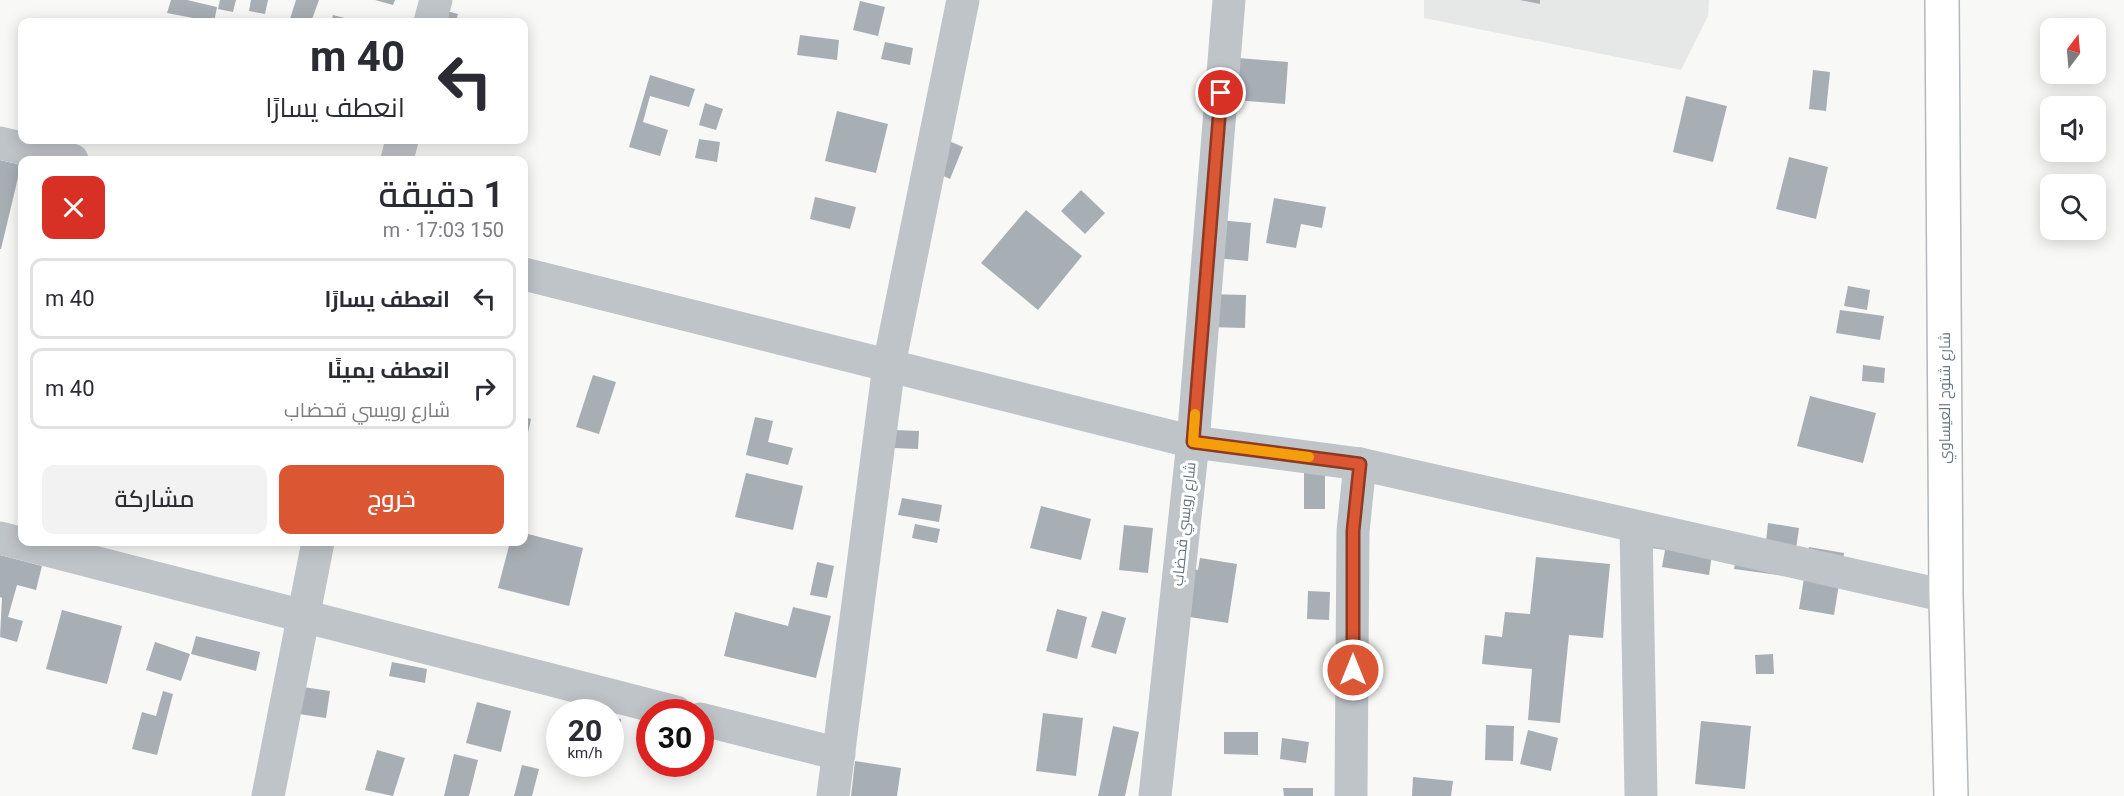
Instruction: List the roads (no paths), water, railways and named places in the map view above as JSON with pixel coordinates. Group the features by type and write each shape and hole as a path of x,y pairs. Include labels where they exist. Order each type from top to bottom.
{"street":[{"path":"431,18 436,0"},
{"path":"833,796 889,364 963,0"},
{"name":"شارع رويسي قحضاب","path":"1155,796 1193,442 1229,0"},
{"name":"شارع شتوح العيساوي","path":"1942,0 1946,596 1951,796"},
{"path":"0,143 55,156"},
{"path":"528,275 1193,442 1360,464 1946,596"},
{"path":"1351,796 1353,531 1360,464"},
{"path":"1636,527 1641,796"},
{"path":"0,538 18,543"},
{"path":"31,546 636,702"},
{"path":"268,796 317,546"},
{"path":"714,723 839,754"}]}
